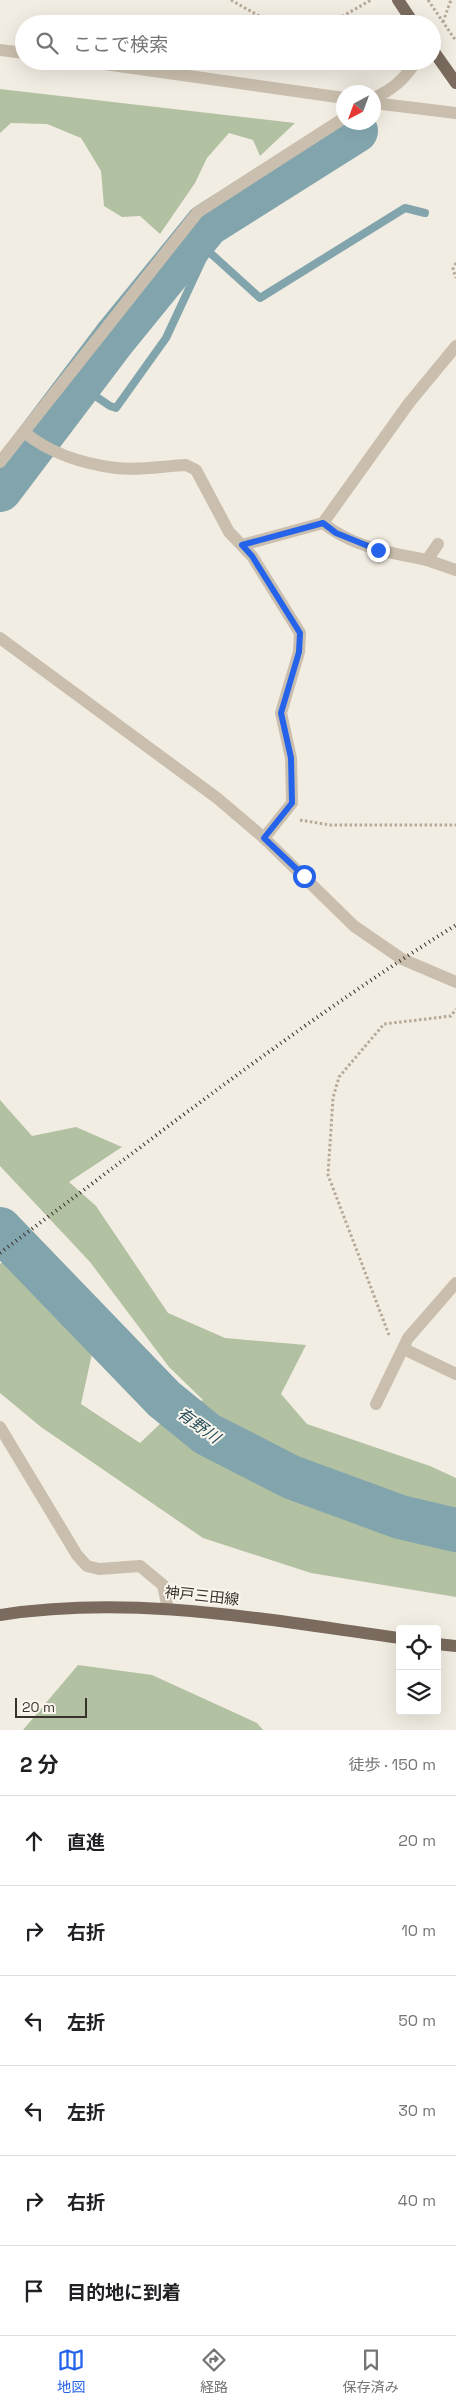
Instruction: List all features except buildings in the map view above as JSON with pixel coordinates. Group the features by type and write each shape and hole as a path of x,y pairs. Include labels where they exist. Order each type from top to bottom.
{"main road":[{"path":"398,0 408,15"},
{"path":"441,62 456,83"},
{"name":"神戸三田線","path":"0,1615 31,1610 108,1606 195,1610 396,1637"},
{"path":"441,1644 456,1646"}],"street":[{"path":"0,50 15,52"},
{"path":"146,70 336,97"},
{"path":"381,95 394,89 406,78 411,70"},
{"path":"381,104 456,113"},
{"path":"0,462 33,439 198,212 336,123"},
{"path":"242,545 323,523 409,403 456,346"},
{"path":"33,439 77,460 118,469 186,465 196,470 229,532 252,556 300,633 299,652 281,713 291,758 292,803 264,838"},
{"path":"323,523 336,533 378,550 427,560 456,570"},
{"path":"427,560 438,544"},
{"path":"0,638 217,798 264,838 354,926 402,959 456,982"},
{"path":"376,1404 408,1338 456,1282"},
{"path":"404,1349 456,1374"},
{"path":"0,1427 77,1555 88,1566 99,1569 140,1566 163,1584 168,1609"}],"path":[{"path":"231,0 257,15"},
{"path":"344,15 371,0"},
{"path":"428,0 438,15"},
{"path":"443,22 451,0"},
{"path":"441,19 456,41"},
{"path":"456,263 454,269 456,278"},
{"path":"284,812 301,821 330,825 456,825"},
{"path":"404,1349 394,1348 328,1175 334,1098 339,1077 384,1024 451,1016 456,1008"}],"green space":[{"path":"0,89 295,123 260,156 253,140 229,133 207,158 195,183 160,234 140,216 122,217 104,206 101,171 81,138 47,124 11,123 0,133"},
{"path":"0,1100 32,1136 76,1127 122,1147 69,1182 96,1206 168,1313 225,1338 306,1345 281,1394 307,1424 430,1466 456,1478 456,1597 311,1573 203,1538 41,1427 0,1393 0,1264 9,1256 39,1282 92,1354 81,1404 140,1443 162,1422 203,1400 169,1367 90,1262 0,1166"},
{"path":"78,1665 152,1675 257,1723 263,1730 23,1730"}],"waterway":[{"path":"0,490 115,338 207,225 356,131"},
{"path":"79,385 116,408 166,338 207,250 260,298 405,208 425,213"},
{"name":"有野川","path":"0,1229 164,1399 207,1434 291,1477 400,1517 456,1530"}],"railway":[{"path":"0,1253 281,1043 339,1002 456,925"}],"route":[{"path":"304,876 264,838 292,803 291,758 281,713 299,652 300,633 252,556 242,545 323,523 336,533 378,550"}]}
